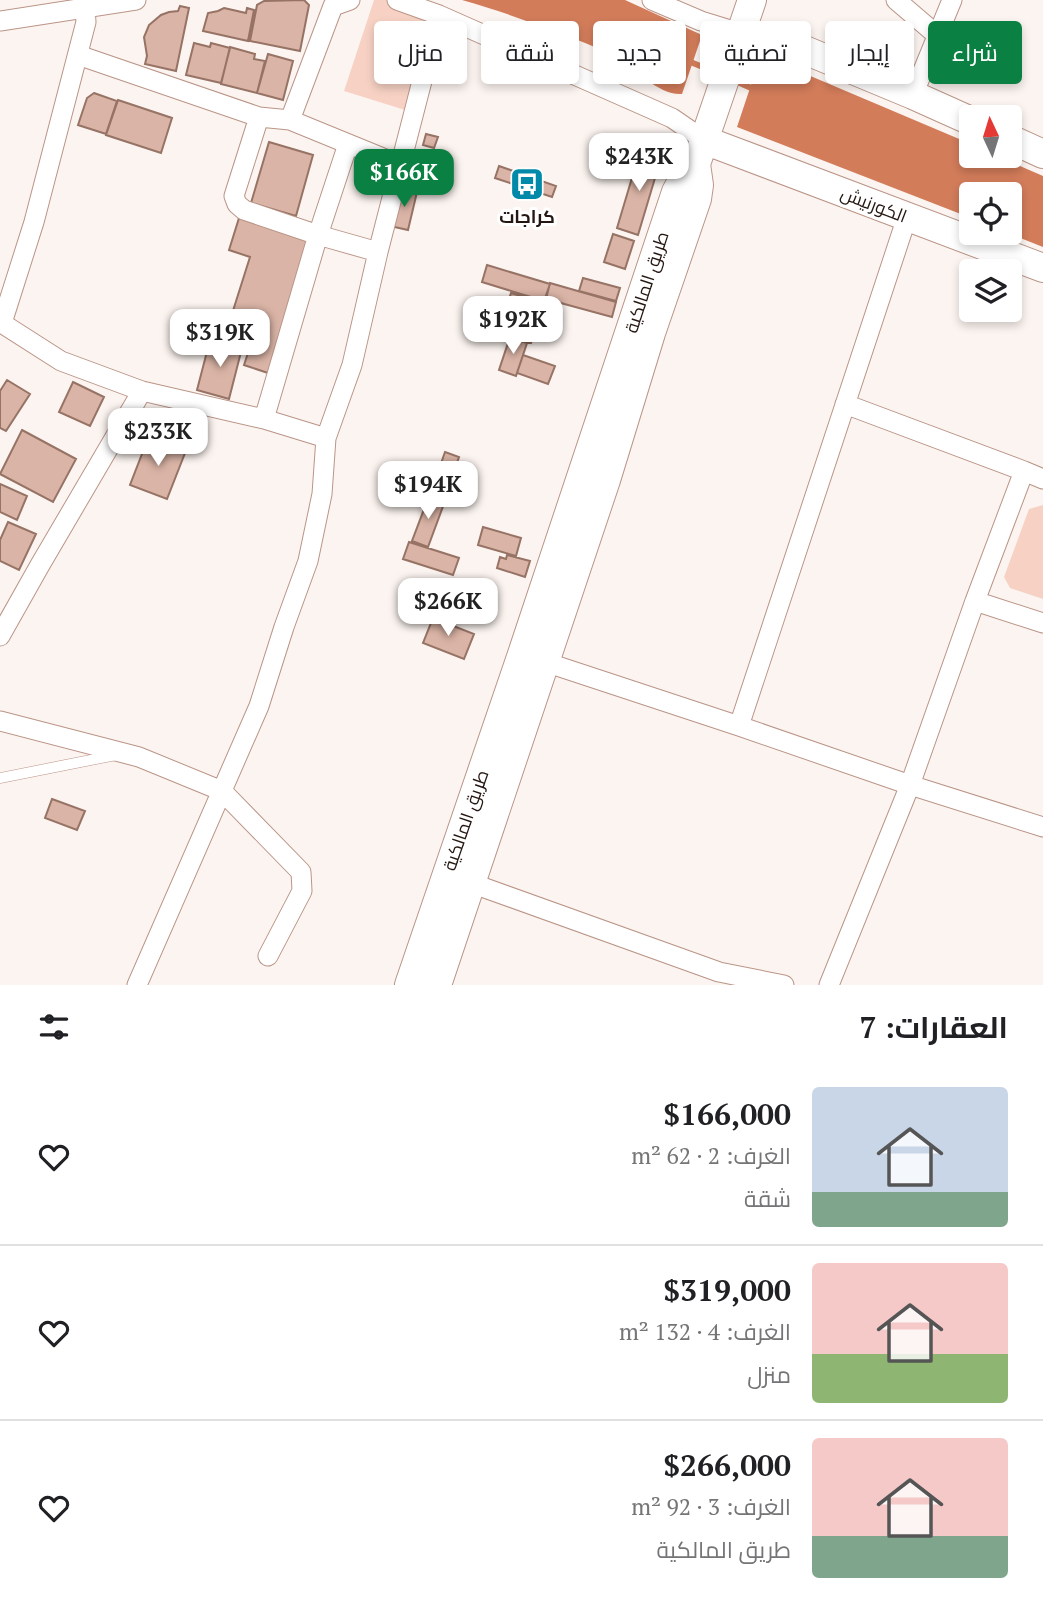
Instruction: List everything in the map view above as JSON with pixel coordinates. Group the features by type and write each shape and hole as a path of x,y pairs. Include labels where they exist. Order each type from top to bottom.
{"main road":[{"name":"طريق المالكية","path":"744,21 752,0"},
{"path":"811,52 959,115"},
{"name":"طريق المالكية","path":"409,985 473,837 641,330 676,192 704,141 723,84"},
{"name":"الكورنيش","path":"704,141 1043,268"},
{"path":"1022,144 1043,154"},
{"name":"طريق المالكية","path":"436,985 471,883 473,837"}],"street":[{"path":"0,21 136,0"},
{"path":"290,120 333,6 349,0"},
{"path":"397,0 439,15 672,118 704,141"},
{"path":"652,0 700,22"},
{"path":"896,0 928,27"},
{"path":"944,21 952,0"},
{"path":"85,8 86,22 34,222 1,322 61,361 142,391 264,419 327,438"},
{"path":"137,985 259,706 308,561 322,494 327,438 352,365 439,15"},
{"path":"78,55 259,117 290,120 400,166"},
{"path":"914,94 928,60"},
{"path":"259,117 234,195 237,204 244,209 318,235 378,252"},
{"path":"264,419 318,235 348,144"},
{"path":"739,726 906,217"},
{"path":"0,636 142,391"},
{"path":"845,404 1043,479"},
{"path":"829,985 910,785 1024,471"},
{"path":"975,601 1043,623"},
{"path":"533,658 1043,827"},
{"path":"0,722 139,757 222,792 301,872 302,891 268,956"},
{"path":"471,883 719,972 784,985"}],"lane":[{"path":"0,778 124,754"}],"shaded area":[{"path":"374,0 387,0 436,16 434,21 374,21 374,84 414,84 405,110 344,91"},
{"path":"462,0 625,0 671,21 593,21 593,47 579,40 579,21 521,19"},
{"path":"686,28 700,34 686,82"},
{"path":"811,76 959,139 959,168 1022,167 1043,176 1043,247 1022,239 1022,182 959,182 959,213 737,127 751,84 811,84"},
{"path":"653,84 685,84 682,94 665,91"},
{"path":"1043,505 1043,599 1010,588 1004,577 1029,509"}],"building":[{"path":"304,0 309,5 300,51 250,41 257,5 264,1"},
{"path":"180,6 189,8 176,71 145,64 147,56 144,37 149,25 161,15 178,11"},
{"path":"224,8 246,13 247,8 254,10 248,41 203,31 208,13"},
{"path":"194,43 210,47 211,43 230,48 221,83 186,75"},
{"path":"230,47 255,54 254,59 265,61 257,93 221,84"},
{"path":"268,54 293,61 283,100 257,93"},
{"path":"94,93 117,101 106,134 78,125 87,98"},
{"path":"118,100 172,118 161,153 106,135"},
{"path":"426,134 438,137 434,148 423,145"},
{"path":"269,142 313,155 296,216 251,203"},
{"path":"640,151 661,158 638,235 617,228"},
{"path":"499,166 556,186 552,197 495,178"},
{"path":"399,188 417,192 408,230 390,226"},
{"path":"239,218 313,241 271,374 244,365 251,344 225,336 250,257 229,250"},
{"path":"613,234 634,241 625,269 604,262"},
{"path":"487,265 550,284 544,301 482,282"},
{"path":"583,278 620,288 616,301 579,291"},
{"path":"550,283 616,302 612,317 546,299"},
{"path":"511,293 544,303 531,343 498,333"},
{"path":"510,337 527,343 516,376 499,370"},
{"path":"210,340 242,348 229,399 197,390"},
{"path":"523,355 555,366 548,384 517,373"},
{"path":"7,380 30,394 6,431 0,428 0,391"},
{"path":"73,382 104,397 90,426 59,412"},
{"path":"22,430 76,459 53,502 0,474"},
{"path":"161,437 171,438 175,449 185,453 167,499 130,485 147,441 155,444"},
{"path":"445,452 459,457 445,497 431,492"},
{"path":"0,484 27,496 17,520 0,512"},
{"path":"429,496 445,501 428,547 412,541"},
{"path":"8,522 36,534 19,570 0,561 0,540"},
{"path":"483,527 521,538 516,556 478,545"},
{"path":"409,542 459,558 453,575 403,559"},
{"path":"507,555 530,561 525,577 497,568 500,557 506,559"},
{"path":"433,618 474,634 464,659 423,643"},
{"path":"52,799 85,811 77,830 45,818"}],"waterway":[{"path":"688,61 700,66"},
{"path":"742,84 758,91"}],"place":[{"name":"كراجات","path":"527,184"}]}
